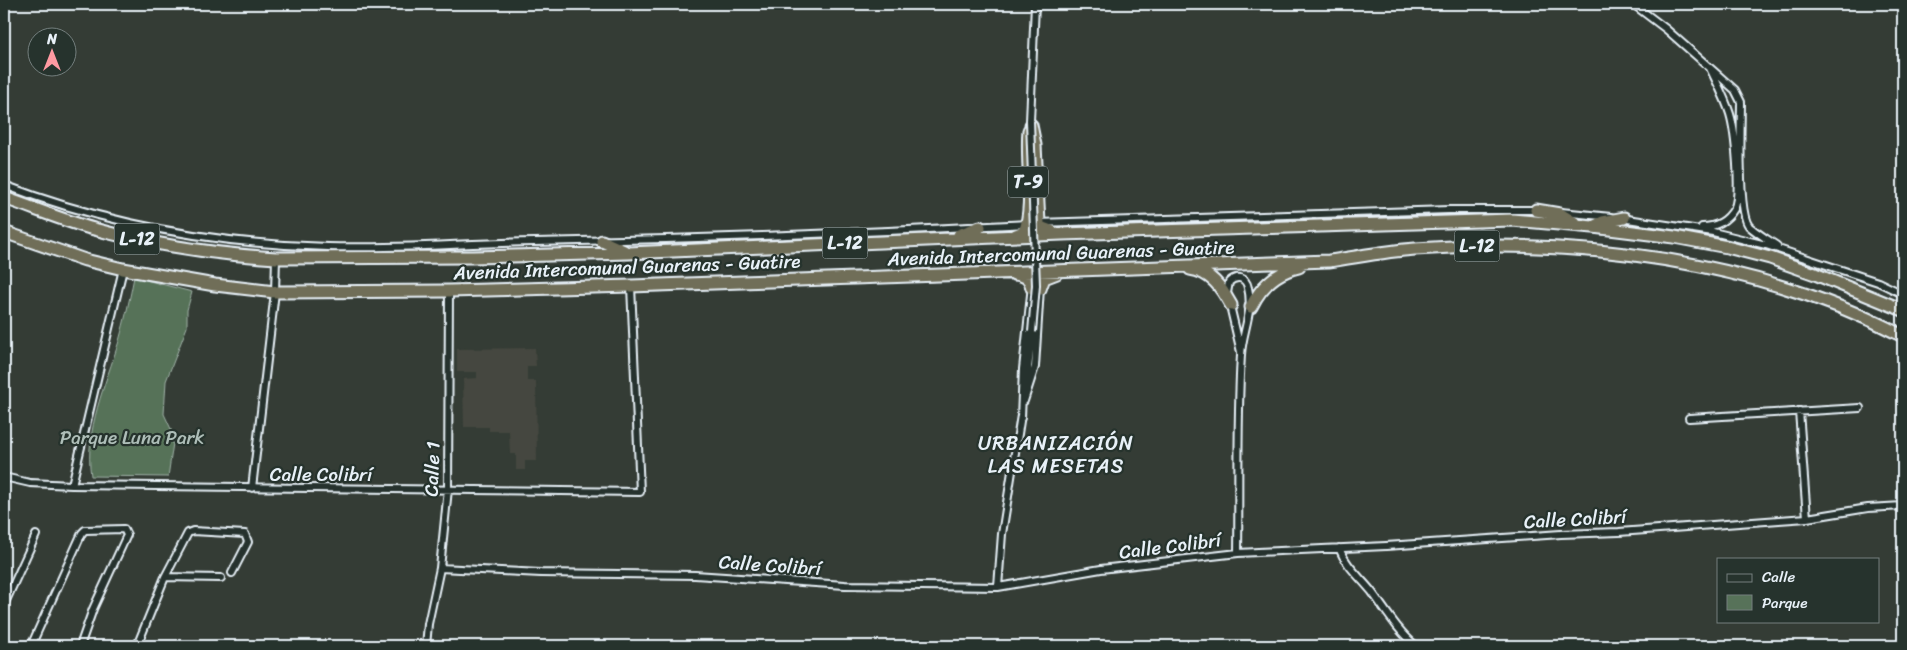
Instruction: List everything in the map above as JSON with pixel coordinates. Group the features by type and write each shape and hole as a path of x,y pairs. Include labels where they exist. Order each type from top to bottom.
{"highway":[{"name":"T-9","path":"1015,236 1024,232 1033,223 1029,216 1027,146 1030,121"},
{"name":"Avenida Intercomunal Guarenas - Guatire","path":"4,198 93,229 150,242 243,256 276,258 473,257 628,253 1062,234 1512,220 1674,237 1735,249 1770,258 1815,274 1903,310"},
{"path":"1536,210 1560,214 1579,226"},
{"path":"1593,227 1603,222 1624,218"},
{"path":"1033,223 1047,231 1062,234"},
{"path":"951,239 980,227"},
{"name":"Avenida Intercomunal Guarenas - Guatire","path":"4,232 85,260 124,270 215,285 275,292 449,291 631,286 1173,267 1329,261 1414,248 1517,245 1649,256 1721,271 1778,286 1828,303 1883,325 1903,336"},
{"path":"602,241 628,253"},
{"path":"1251,307 1258,293 1265,285 1283,272 1329,261"},
{"path":"1173,267 1198,270 1208,275 1220,287 1230,305"},
{"path":"992,273 1024,276 1036,289 1044,278 1076,269"}],"street":[{"path":"998,587 1002,534 1024,401 1036,285 1030,121 1035,4"},
{"path":"1633,4 1708,65 1735,90 1740,102 1744,218 1749,227 1782,250"},
{"path":"1686,228 1708,227 1723,222 1734,208 1737,196 1736,147 1731,115 1708,65"},
{"name":"Avenida Intercomunal Guarenas - Guatire","path":"4,185 71,208 144,228 252,242 326,247 651,240 980,227 1033,223 1469,209 1536,210 1624,218 1757,242 1878,282 1903,294"},
{"path":"252,488 275,292 276,258"},
{"path":"72,485 124,270"},
{"path":"1238,554 1238,435 1241,352 1251,307 1245,280 1234,278 1229,282 1227,293 1241,352"},
{"name":"Calle Colibrí","path":"4,477 30,483 72,485 640,492 631,286"},
{"path":"1024,401 1034,367 1036,289"},
{"path":"1021,418 1036,289"},
{"name":"Calle 1","path":"426,646 428,624 440,568 448,489 449,291"},
{"path":"1689,418 1860,408"},
{"path":"1799,411 1807,518"},
{"name":"Calle Colibrí","path":"440,568 542,573 695,575 845,585 998,587 1101,569 1238,554 1619,532 1807,518 1868,508 1903,506"},
{"path":"31,646 82,533 86,530 124,529 127,535 93,609 80,646"},
{"path":"138,646 165,577 185,536 192,531 246,534 248,542 232,573"},
{"path":"4,605 36,535"},
{"path":"1339,548 1345,562 1366,584 1397,627 1416,646"},
{"path":"165,577 221,578"}],"shaded area":[{"path":"535,348 536,366 527,366 527,381 536,381 537,461 525,461 525,470 516,470 516,454 510,454 509,431 489,431 489,427 464,427 463,379 477,378 477,372 457,372 457,349"}],"green space":[{"name":"Parque Luna Park","path":"134,277 192,292 187,310 187,327 166,381 164,414 171,429 173,443 168,477 91,476 90,459 93,424 121,333"}],"district":[{"name":"URBANIZACIÓN LAS MESETAS","path":"1056,454"}]}
